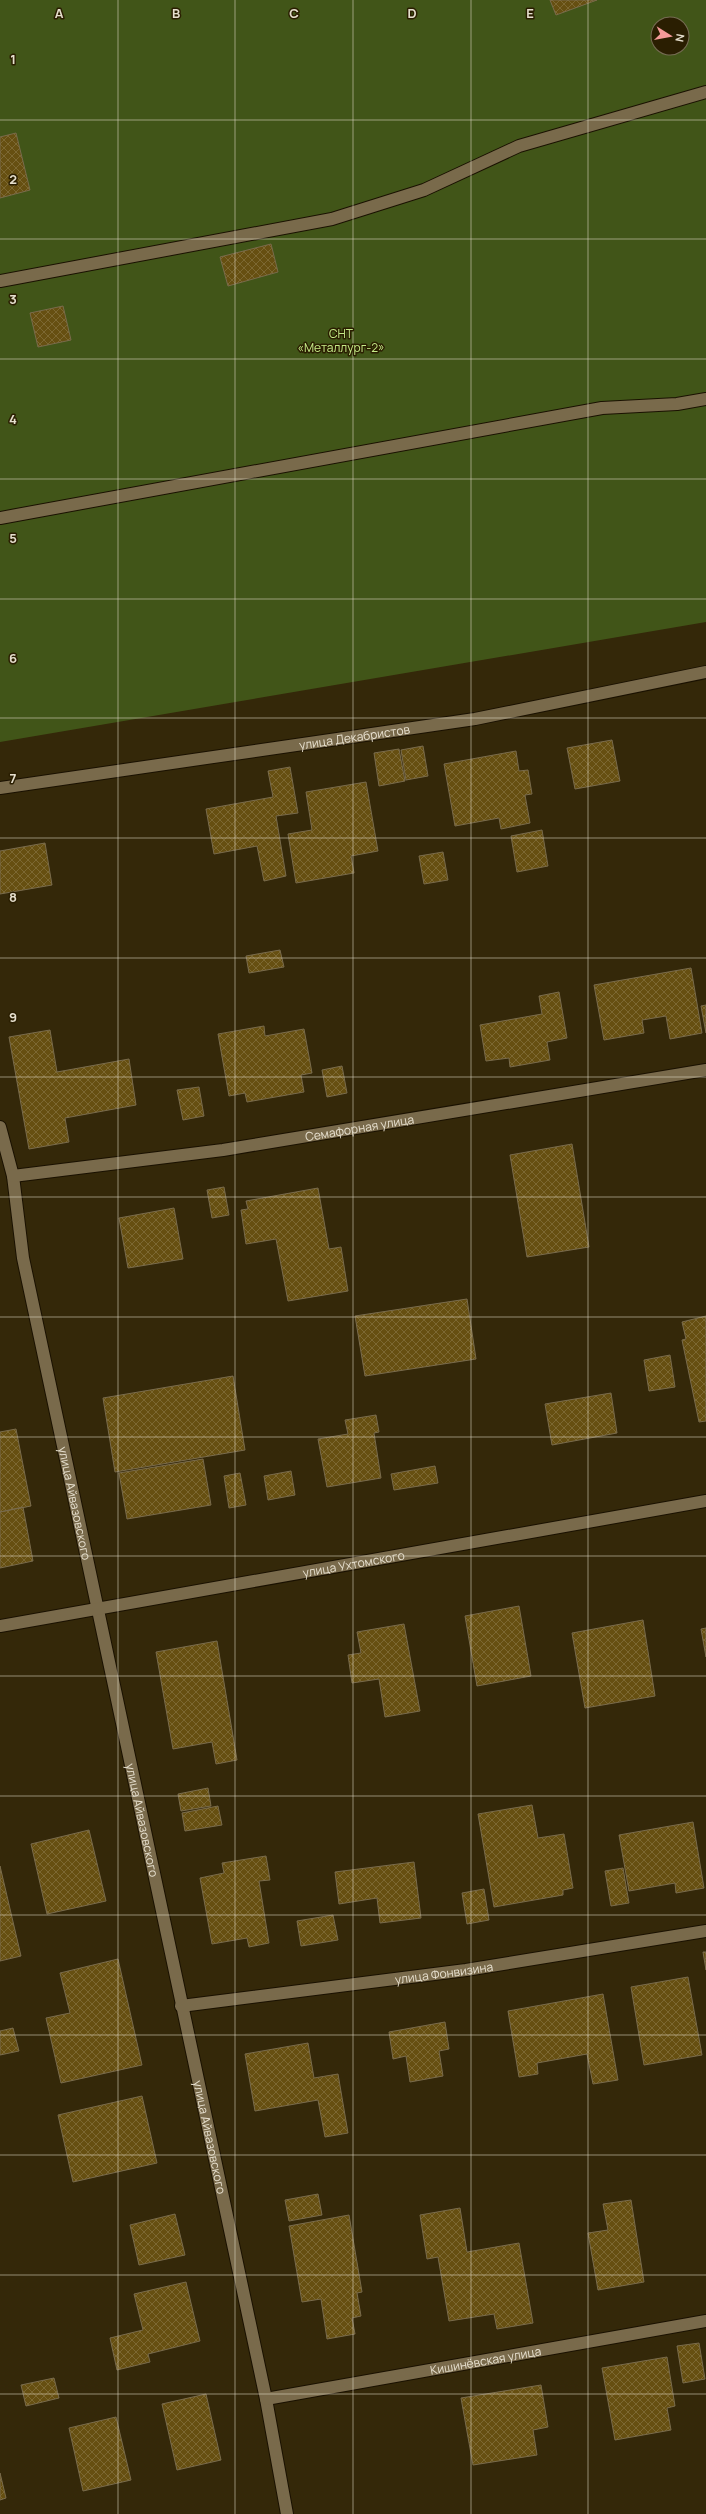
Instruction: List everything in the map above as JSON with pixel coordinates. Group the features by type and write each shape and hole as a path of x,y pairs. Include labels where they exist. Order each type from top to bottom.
{"street":[{"path":"0,281 332,220 424,190 519,146 706,92"},
{"path":"0,518 602,408 677,404 706,399"},
{"name":"улица Декабристов","path":"0,788 475,719 706,672"},
{"name":"Семафорная улица","path":"13,1176 223,1150 706,1070"},
{"name":"улица Айвазовского","path":"0,1127 13,1176 23,1258 181,2006 266,2399 287,2514"},
{"name":"улица Ухтомского","path":"0,1626 706,1501"},
{"name":"улица Фонвизина","path":"181,2006 466,1970 706,1931"},
{"name":"Кишинёвская улица","path":"266,2399 706,2321"}],"green space":[{"name":"СНТ «Металлург-2»","path":"0,0 706,0 706,622 0,742"}],"building":[{"path":"550,0 597,0 556,15"},
{"path":"16,133 30,190 0,198 0,137"},
{"path":"271,244 278,272 228,286 220,257"},
{"path":"63,306 71,340 38,347 30,313"},
{"path":"612,740 620,781 575,789 567,748"},
{"path":"423,746 428,776 406,780 401,750"},
{"path":"399,749 405,781 379,786 374,753"},
{"path":"516,751 519,771 528,770 532,794 525,795 530,823 501,829 499,818 455,826 444,764"},
{"path":"290,767 298,813 276,816 286,876 264,881 257,846 214,854 206,809 273,797 268,771"},
{"path":"366,782 378,851 351,856 354,873 296,883 288,834 312,830 306,792"},
{"path":"542,830 548,866 517,872 511,836"},
{"path":"45,843 52,885 0,894 0,851"},
{"path":"443,852 448,880 424,884 419,856"},
{"path":"280,950 284,967 249,973 246,956"},
{"path":"691,968 702,1033 670,1039 666,1016 642,1020 644,1033 604,1040 594,985"},
{"path":"559,992 567,1038 547,1042 550,1060 510,1067 509,1058 486,1061 480,1025 542,1014 539,996"},
{"path":"706,1005 706,1033 701,1006"},
{"path":"264,1026 265,1036 304,1029 312,1073 301,1075 304,1092 247,1102 245,1093 229,1096 218,1034"},
{"path":"50,1030 57,1072 129,1059 136,1105 65,1118 69,1142 29,1149 9,1037"},
{"path":"342,1066 347,1093 327,1097 322,1070"},
{"path":"199,1087 204,1116 183,1120 177,1090"},
{"path":"572,1144 589,1247 527,1257 510,1155"},
{"path":"224,1187 229,1215 212,1218 207,1190"},
{"path":"318,1188 329,1249 341,1247 348,1291 288,1301 276,1239 246,1244 241,1210 248,1209 246,1201"},
{"path":"174,1208 183,1259 128,1268 119,1218"},
{"path":"467,1299 476,1359 365,1376 355,1316"},
{"path":"706,1316 706,1421 699,1422 682,1340 686,1339 682,1322"},
{"path":"670,1355 675,1387 649,1391 644,1360"},
{"path":"233,1376 245,1450 115,1472 103,1398"},
{"path":"611,1393 617,1433 552,1445 545,1404"},
{"path":"376,1415 379,1432 374,1433 381,1478 327,1487 318,1439 348,1434 345,1420"},
{"path":"16,1429 31,1506 0,1512 0,1432"},
{"path":"203,1459 211,1505 127,1519 119,1473"},
{"path":"435,1466 438,1483 394,1490 391,1474"},
{"path":"291,1471 295,1495 268,1500 264,1476"},
{"path":"240,1473 246,1505 229,1508 224,1476"},
{"path":"23,1507 33,1561 0,1568 0,1512"},
{"path":"519,1606 531,1676 477,1686 465,1616"},
{"path":"643,1620 655,1696 585,1708 572,1633"},
{"path":"404,1624 420,1711 385,1717 379,1679 352,1683 348,1655 361,1653 357,1632"},
{"path":"706,1628 706,1657 701,1629"},
{"path":"217,1641 237,1760 216,1764 212,1742 173,1749 156,1652"},
{"path":"208,1788 211,1806 181,1811 178,1794"},
{"path":"532,1805 538,1838 564,1834 573,1888 563,1890 563,1895 494,1907 478,1814"},
{"path":"218,1806 222,1825 185,1831 182,1813"},
{"path":"693,1822 704,1888 676,1893 675,1883 629,1891 619,1835"},
{"path":"89,1830 106,1901 47,1914 31,1844"},
{"path":"266,1856 270,1880 259,1881 269,1943 249,1947 247,1938 212,1944 200,1878 224,1873 222,1863"},
{"path":"414,1862 421,1918 380,1923 377,1898 339,1904 335,1872"},
{"path":"0,1866 21,1956 0,1961"},
{"path":"623,1868 629,1903 611,1906 605,1871"},
{"path":"484,1889 489,1920 467,1924 462,1893"},
{"path":"333,1915 338,1940 301,1946 297,1921"},
{"path":"703,1952 706,1952 706,1970"},
{"path":"118,1959 142,2065 61,2083 46,2018 70,2013 60,1973"},
{"path":"688,1977 702,2055 644,2065 631,1987"},
{"path":"603,1994 618,2080 593,2084 587,2054 537,2063 538,2074 519,2077 508,2011"},
{"path":"445,2022 449,2049 439,2051 443,2076 410,2082 406,2056 393,2059 389,2032"},
{"path":"13,2028 19,2051 0,2055 0,2031"},
{"path":"308,2043 314,2078 338,2074 348,2133 325,2137 318,2100 255,2111 245,2054"},
{"path":"142,2096 157,2163 73,2182 58,2115"},
{"path":"318,2194 322,2215 289,2221 285,2200"},
{"path":"631,2200 644,2282 598,2290 588,2233 608,2230 603,2204"},
{"path":"460,2208 467,2252 519,2243 533,2323 497,2329 494,2314 449,2321 438,2257 427,2259 420,2215"},
{"path":"175,2214 185,2255 139,2265 130,2225"},
{"path":"349,2215 362,2292 357,2293 361,2316 352,2318 355,2334 327,2339 321,2299 302,2302 289,2226"},
{"path":"186,2282 200,2341 148,2354 150,2362 117,2370 110,2338 143,2330 134,2294"},
{"path":"699,2343 705,2379 683,2383 677,2346"},
{"path":"667,2357 675,2406 667,2408 671,2430 615,2440 602,2368"},
{"path":"54,2378 59,2398 26,2406 21,2385"},
{"path":"541,2385 548,2427 533,2430 537,2455 473,2465 461,2398"},
{"path":"206,2394 221,2460 177,2470 162,2404"},
{"path":"116,2417 131,2480 83,2491 69,2428"},
{"path":"0,2473 6,2498 0,2500"}]}
